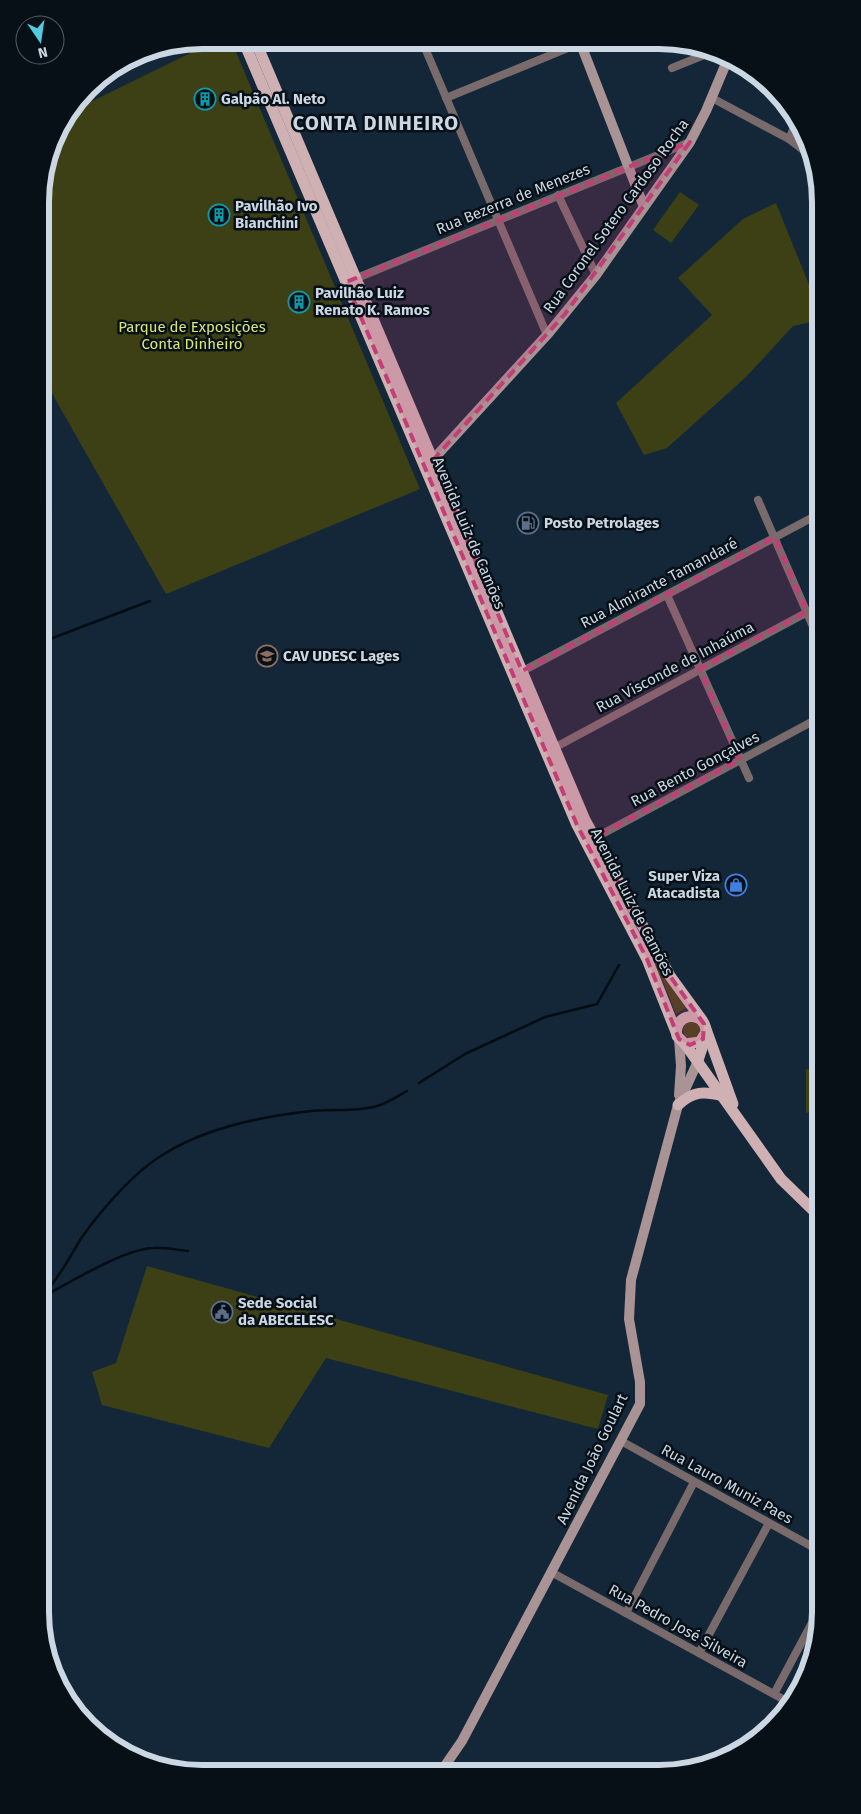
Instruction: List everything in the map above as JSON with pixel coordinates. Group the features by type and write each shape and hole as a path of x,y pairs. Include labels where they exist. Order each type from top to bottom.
{"main road":[{"name":"Avenida Luiz de Camões","path":"253,49 590,841 647,959 680,1038 738,1117"},
{"path":"582,49 630,166 644,206"},
{"name":"Rua Coronel Sotero Cardoso Rocha","path":"429,465 547,335 596,275 690,142 712,98 726,64"},
{"name":"Avenida Luiz de Camões","path":"590,841 670,976 704,1028 738,1117"},
{"path":"694,1016 704,1028 700,1042 680,1038 678,1023 685,1017 694,1016"},
{"path":"698,1061 704,1028"},
{"name":"Avenida João Goulart","path":"445,1765 462,1741 638,1408 641,1394 629,1320 632,1280 678,1105 681,1073 680,1038"},
{"name":"Avenida João Goulart","path":"678,1105 698,1061"},
{"path":"678,1105 688,1096 695,1093 711,1093 723,1096"},
{"path":"738,1117 781,1179 812,1209"}],"street":[{"path":"425,49 547,335"},
{"path":"446,98 565,49"},
{"path":"672,68 701,55"},
{"path":"712,98 790,139 803,149"},
{"path":"790,139 794,129"},
{"name":"Rua Bezerra de Menezes","path":"351,280 690,142"},
{"path":"558,196 596,275"},
{"path":"758,500 812,624"},
{"name":"Rua Almirante Tamandaré","path":"518,673 812,518"},
{"path":"667,594 749,778"},
{"name":"Rua Visconde de Inhaúma","path":"550,750 812,610"},
{"name":"Rua Bento Gonçalves","path":"590,841 812,722"},
{"name":"Rua Lauro Muniz Paes","path":"620,1442 812,1547"},
{"path":"626,1613 694,1482"},
{"path":"699,1653 769,1523"},
{"name":"Rua Pedro José Silveira","path":"552,1572 785,1700"},
{"path":"774,1694 812,1623"}],"highlighted area":[{"path":"690,142 565,314 433,460 522,671 775,537 807,612 700,669 740,760 594,838 670,976 704,1024 703,1039 690,1045 679,1039 647,959 577,825 346,282"}],"green space":[{"name":"Parque de Exposições Conta Dinheiro","path":"199,49 235,49 420,489 166,594 49,388 49,191 54,162 60,143 82,106"},
{"path":"680,192 699,205 671,243 653,230"},
{"path":"776,203 812,292 812,322 793,326 746,377 667,448 644,455 616,403 712,315 678,278 743,219"},
{"path":"595,847 648,951 674,990 688,1007 676,1014 664,984"},
{"path":"692,1021 698,1024 701,1030 698,1036 692,1039 686,1036 683,1030 686,1024"},
{"path":"806,1069 812,1070 812,1112 806,1113"},
{"name":"Sede Social da ABECELESC","path":"147,1266 608,1395 598,1429 326,1358 269,1448 102,1405 92,1372 116,1363"}],"waterway":[{"path":"49,639 150,601"},
{"path":"419,1083 465,1054 545,1017 597,1004 619,965"},
{"path":"49,1288 60,1274 82,1237 109,1203 153,1161 180,1145 217,1130 275,1116 321,1110 372,1107 387,1102 407,1091"},
{"path":"49,1293 98,1267 141,1250 166,1248 188,1251"}],"place":[{"name":"Galpão Al. Neto","path":"205,99"},
{"name":"Pavilhão Ivo Bianchini","path":"219,215"},
{"name":"Pavilhão Luiz Renato K. Ramos","path":"299,302"},
{"name":"Posto Petrolages","path":"528,523"},
{"name":"CAV UDESC Lages","path":"267,656"},
{"name":"Super Viza Atacadista","path":"736,885"},
{"name":"Sede Social da ABECELESC","path":"222,1312"}],"district":[{"name":"CONTA DINHEIRO","path":"376,123"}]}
